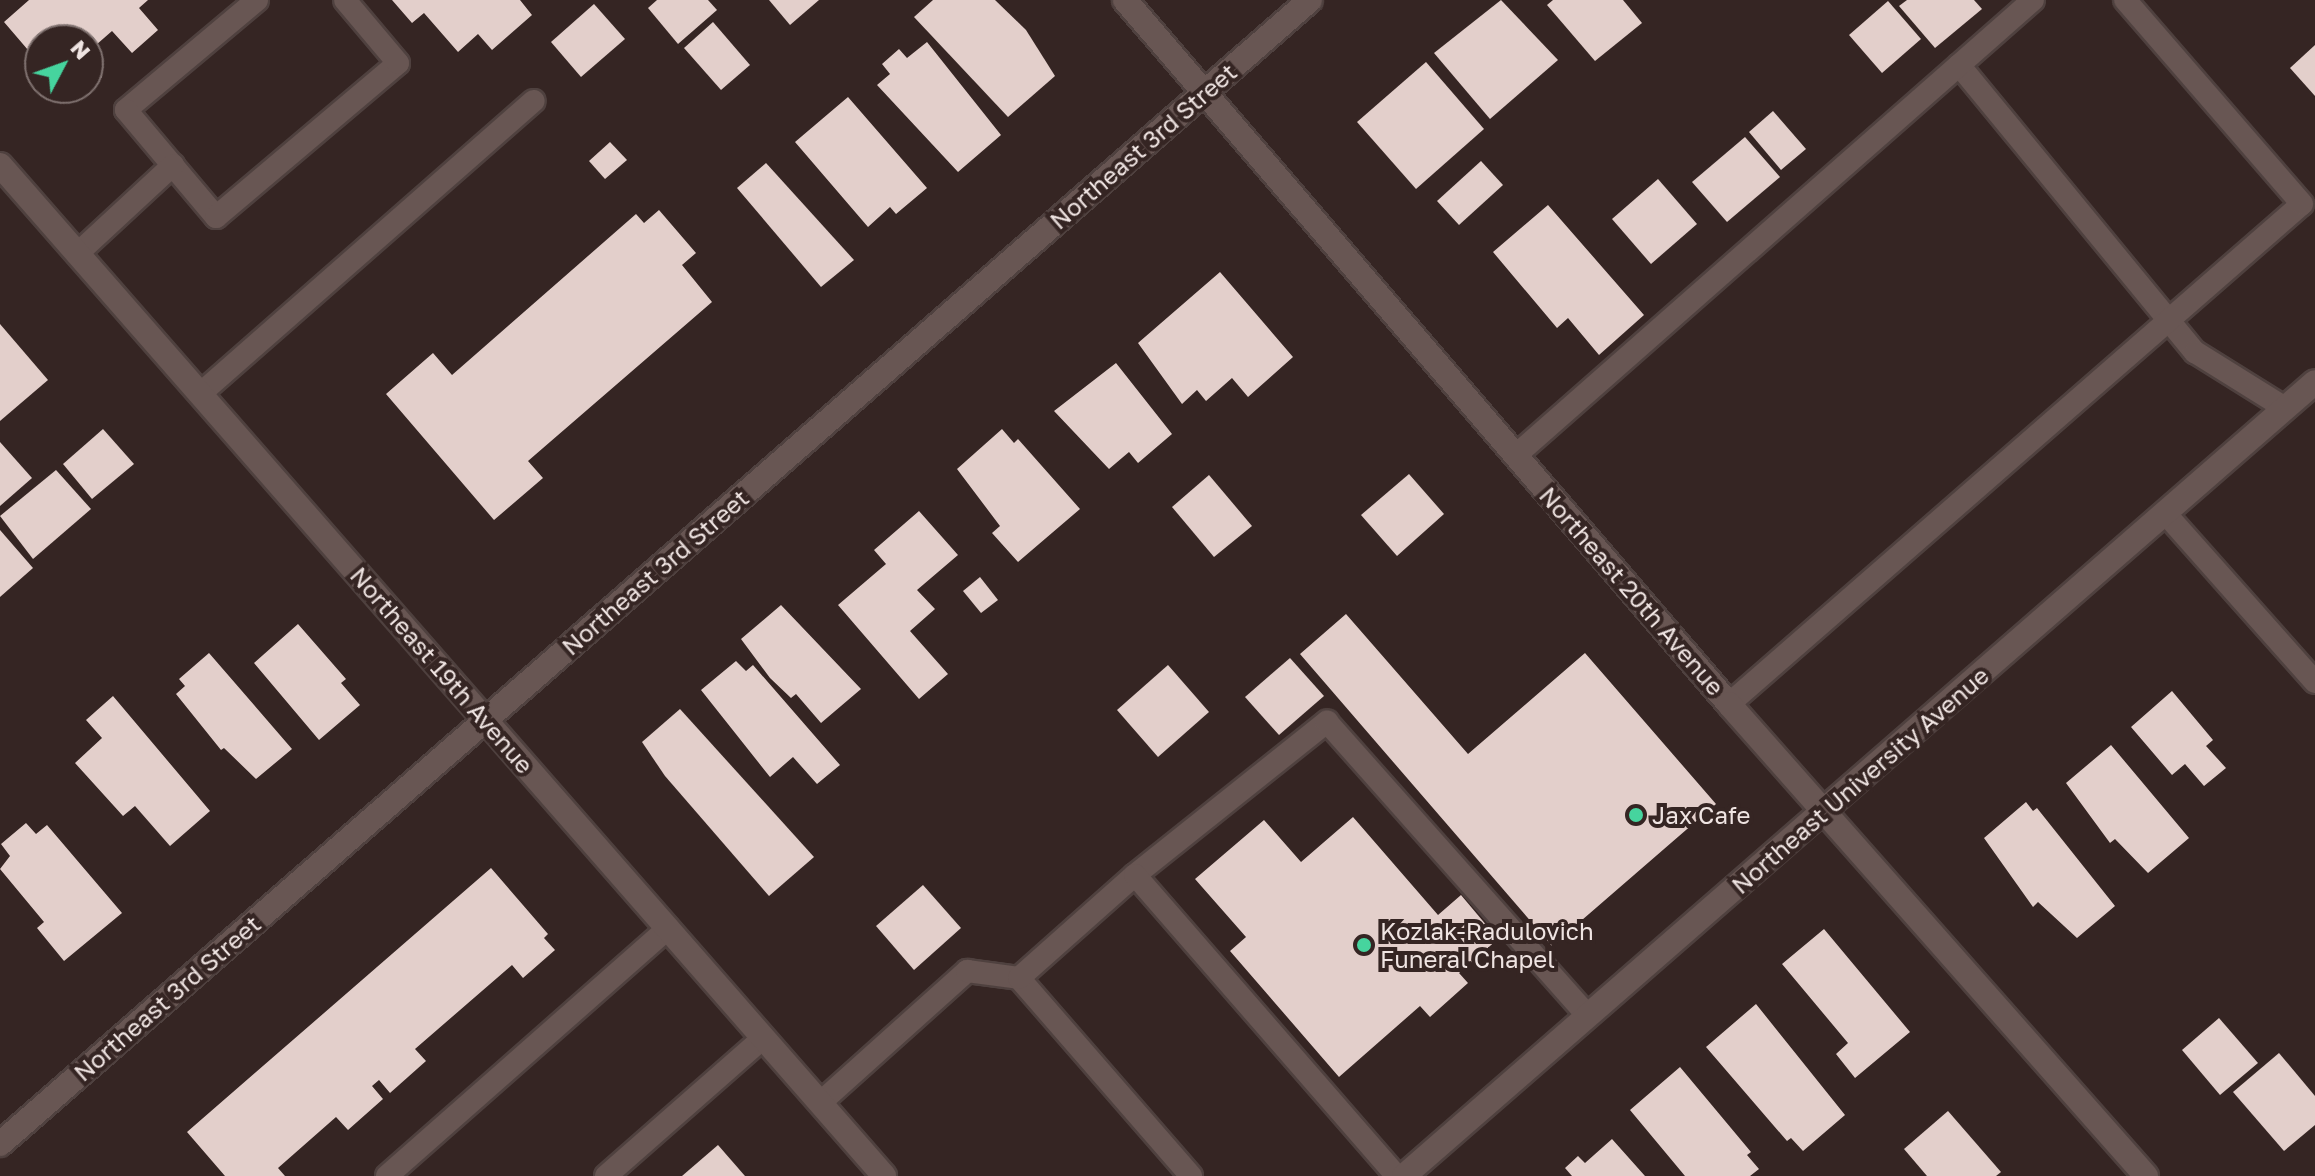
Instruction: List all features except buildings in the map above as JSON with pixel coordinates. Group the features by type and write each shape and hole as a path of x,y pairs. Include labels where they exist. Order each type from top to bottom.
{"street":[{"name":"Northeast 20th Avenue","path":"1125,0 1823,813 2146,1176"},
{"name":"Northeast 3rd Street","path":"0,1144 1310,0"},
{"name":"Northeast 19th Avenue","path":"0,165 884,1176"},
{"name":"Northeast University Avenue","path":"1404,1176 2315,382"}],"lane":[{"path":"257,0 126,110 216,217 398,63 345,0"},
{"path":"1515,456 2033,0"},
{"path":"1729,704 2302,204 2125,0"},
{"path":"1959,65 2195,352 2285,408"},
{"path":"200,394 534,101"},
{"path":"77,254 173,165"},
{"path":"2165,513 2315,682"},
{"path":"1019,978 1135,875 1327,722 1588,1016"},
{"path":"1135,875 1397,1176"},
{"path":"387,1176 668,928"},
{"path":"820,1103 967,971 1019,978 1191,1176"},
{"path":"606,1176 763,1038"}],"place":[{"name":"Jax Cafe","path":"1636,815"},
{"name":"Kozlak-Radulovich Funeral Chapel","path":"1364,945"}]}
